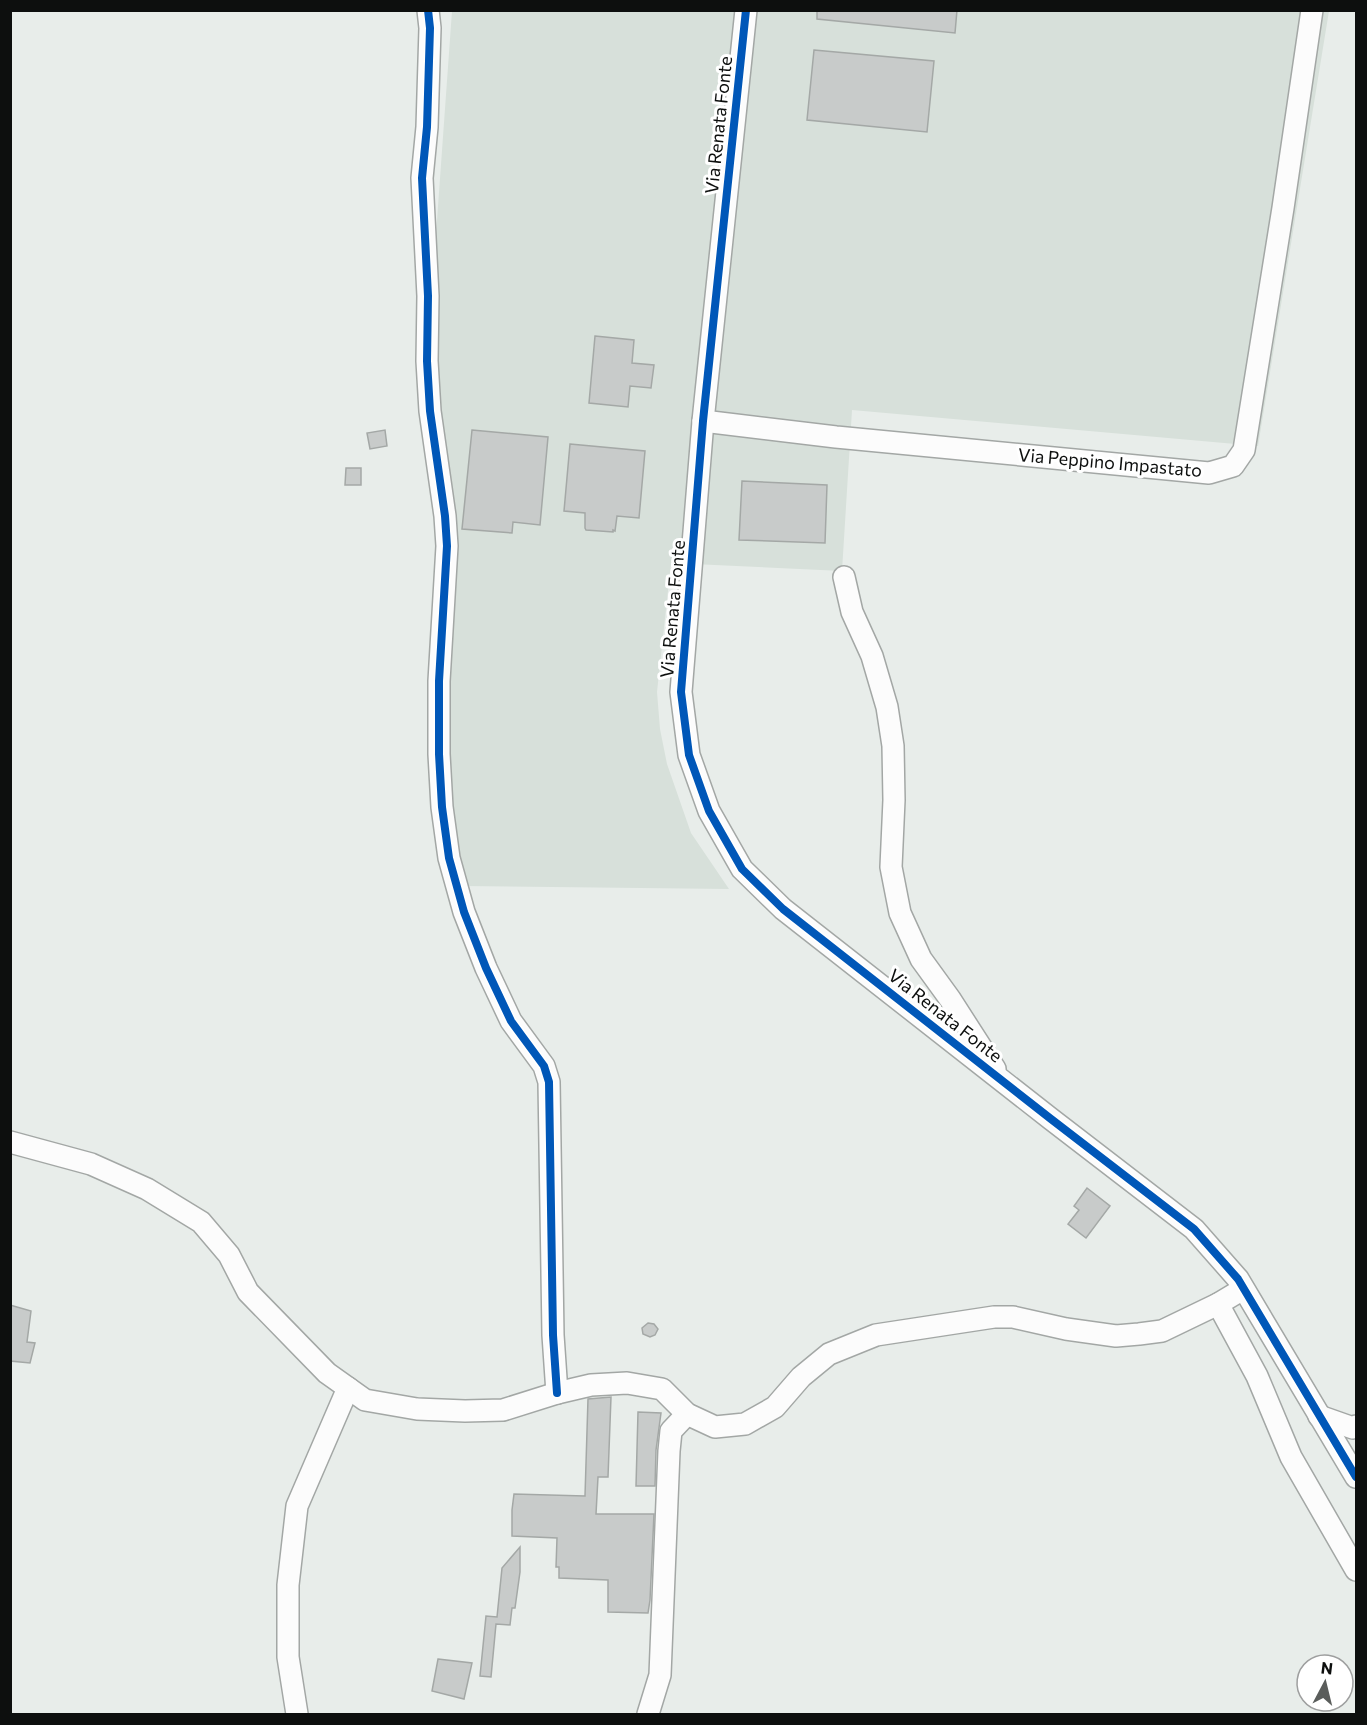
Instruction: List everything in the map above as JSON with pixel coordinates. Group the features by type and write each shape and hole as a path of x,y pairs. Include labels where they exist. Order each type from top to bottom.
{"street":[{"path":"428,10 430,28 427,127 422,178 428,296 427,361 430,411 447,546 439,681 442,807 449,858 464,912 486,968 512,1021 543,1066 549,1083 553,1335 557,1393"},
{"name":"Via Renata Fonte","path":"746,10 703,421 681,692 689,755 709,811 742,869 783,909 1194,1228 1238,1279 1338,1421"},
{"name":"Via Peppino Impastato","path":"703,421 848,438 1209,473 1233,466 1244,450 1312,10"},
{"path":"844,577 852,612 872,656 887,707 892,746 894,801 891,867 900,913 921,959 989,1057 1001,1080"},
{"path":"10,1142 91,1164 147,1189 201,1222 229,1255 248,1292 327,1372 365,1400 417,1409 503,1410 591,1385 627,1383 662,1389 687,1414 715,1427 746,1424 775,1407 801,1377 828,1354 876,1335 994,1317 1013,1317 1066,1329 1116,1336 1139,1334 1162,1331 1218,1304 1243,1289"},
{"path":"1218,1304 1257,1376 1291,1457 1356,1570"},
{"path":"297,1714 288,1657 288,1585 297,1506 348,1388"},
{"path":"648,1714 660,1675 671,1431 687,1414"},
{"path":"1338,1421 1356,1452"},
{"path":"1338,1421 1356,1477"}],"shaded area":[{"path":"452,11 1329,11 1258,446 852,410 842,571 671,563 657,692 660,729 667,764 691,833 729,889 462,886 449,824 431,304"}],"building":[{"path":"817,10 957,10 955,33 817,19"},
{"path":"814,50 934,61 927,132 807,120"},
{"path":"595,336 634,340 632,363 654,365 651,388 630,386 628,407 589,403"},
{"path":"385,430 387,446 370,449 367,433"},
{"path":"472,430 548,437 540,525 513,522 512,533 462,529"},
{"path":"570,444 645,451 639,518 617,516 613,532 586,530 585,513 564,511"},
{"path":"346,468 361,468 361,485 345,485"},
{"path":"742,481 827,485 825,543 739,540"},
{"path":"1087,1188 1110,1206 1086,1238 1068,1224 1079,1210 1074,1206"},
{"path":"10,1305 31,1311 27,1342 35,1343 30,1363 10,1361"},
{"path":"648,1323 654,1324 658,1329 655,1335 650,1337 643,1334 642,1328"},
{"path":"611,1397 608,1477 598,1477 596,1514 654,1514 648,1613 608,1612 608,1580 559,1578 559,1567 556,1567 557,1538 512,1536 514,1494 585,1496 588,1399"},
{"path":"638,1412 661,1413 656,1450 655,1486 636,1486"},
{"path":"520,1547 520,1572 510,1625 496,1624 491,1677 480,1676 486,1616 497,1617 502,1568"},
{"path":"438,1659 472,1663 464,1699 432,1691"}],"cycle path":[{"path":"428,10 430,28 427,127 422,178 428,296 427,361 430,411 447,546 439,681 442,807 449,858 464,912 486,968 511,1021 544,1066 549,1082 553,1335 557,1393"},
{"path":"746,10 703,421 681,692 689,755 709,811 742,869 783,909 1194,1229 1238,1279 1356,1477"}]}
